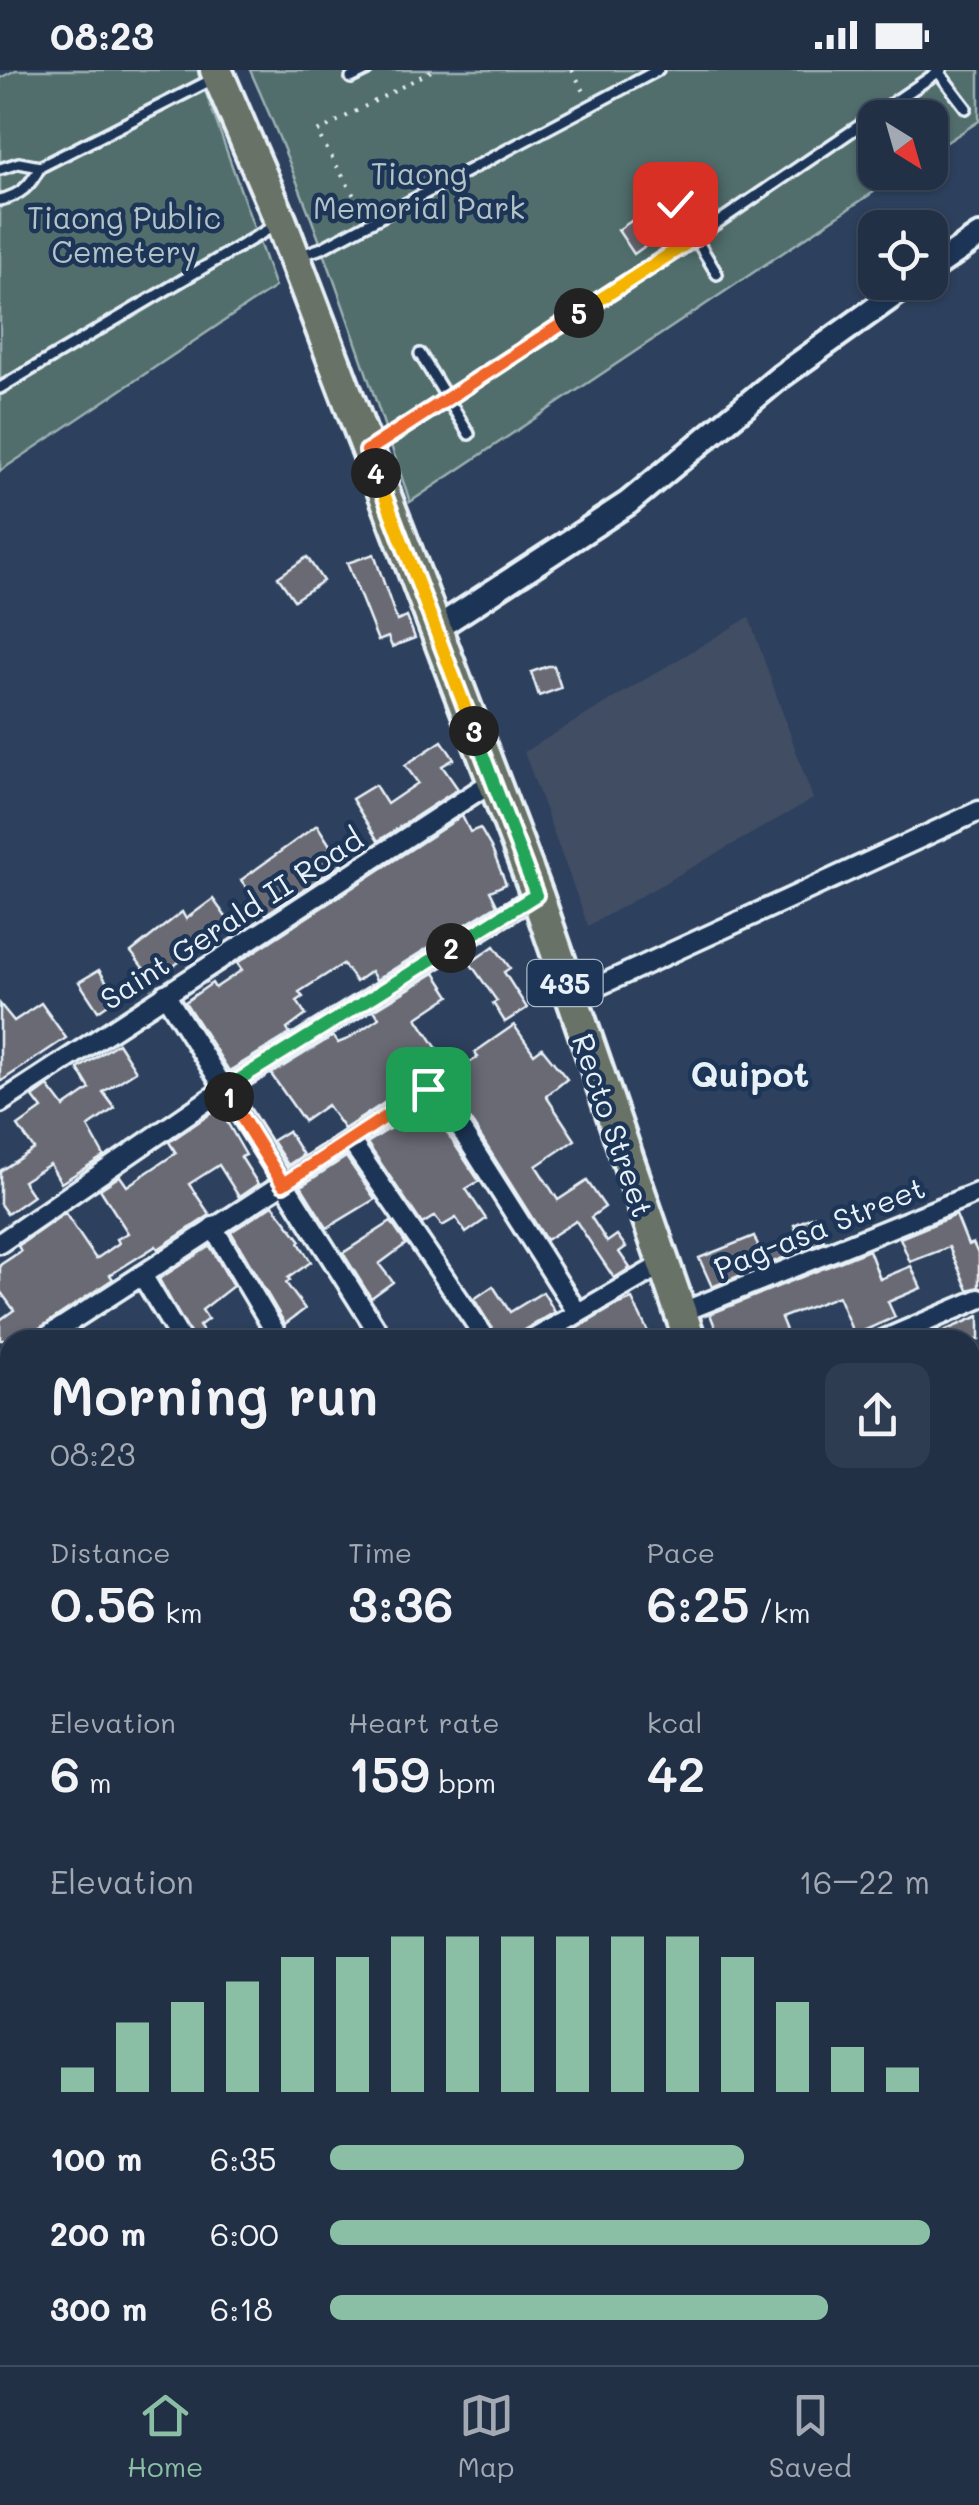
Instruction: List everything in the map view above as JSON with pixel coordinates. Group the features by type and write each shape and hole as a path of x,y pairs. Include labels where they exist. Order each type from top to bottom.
{"main road":[{"name":"435","path":"217,73 281,222 437,628"},
{"name":"Recto Street","path":"437,628 536,895 685,1327"}],"street":[{"path":"948,258 979,236"},
{"path":"437,628 628,502 780,377 887,300"},
{"name":"Saint Gerald II Road","path":"0,1103 493,781"},
{"path":"570,1000 979,811"},
{"path":"0,1243 224,1089 536,895"},
{"path":"165,994 377,1330"},
{"path":"57,1330 428,1089 441,1098 577,1312"},
{"path":"350,1140 480,1330"},
{"name":"Pag-asa Street","path":"685,1327 979,1192"},
{"path":"214,1227 274,1330"},
{"path":"548,1330 662,1264"},
{"path":"142,1275 175,1330"},
{"path":"906,1330 979,1299"},
{"path":"70,1321 76,1330"}],"lane":[{"path":"352,78 367,70"},
{"path":"293,258 322,248 658,70"},
{"path":"367,451 695,238 939,71 966,108"},
{"path":"0,200 17,196 40,167 217,73"},
{"path":"0,169 18,163 40,167"},
{"path":"675,204 717,274"},
{"path":"0,388 281,222"},
{"path":"420,354 469,434"}],"path":[{"path":"369,222 318,132 433,70"},
{"path":"572,70 592,103"}],"shaded area":[{"path":"749,617 813,799 588,926 524,752"}],"green space":[{"name":"Tiaong Public Cemetery","path":"16,70 198,70 275,287 0,471 0,78"},
{"name":"Tiaong Memorial Park","path":"250,70 979,70 979,121 948,141 948,100 858,100 858,190 877,190 410,502 315,230"}],"building":[{"path":"640,215 649,228 640,233 648,244 634,254 618,230"},
{"path":"374,554 397,621 407,617 415,638 392,647 388,637 378,641 347,563"},
{"path":"307,557 323,581 294,600 278,577"},
{"path":"554,666 561,688 539,696 531,672"},
{"path":"442,741 454,759 442,766 458,789 378,841 352,799 375,785 387,804 418,783 405,765"},
{"path":"462,816 470,832 480,828 506,884 490,891 497,905 376,980 371,971 356,982 343,964 299,992 303,997 297,1001 306,1015 287,1029 290,1034 229,1071 185,1002 212,983 215,988 242,970 237,963"},
{"path":"317,825 342,864 266,914 241,880"},
{"path":"213,899 231,924 153,981 131,952 182,912 186,919"},
{"path":"494,946 510,968 504,972 527,1008 505,1022 493,1003 497,1001 470,963"},
{"path":"99,970 117,998 98,1011 79,982"},
{"path":"435,973 450,996 417,1018 453,1073 514,1025 534,1054 542,1048 567,1079 546,1096 575,1140 536,1166 558,1200 587,1181 605,1207 591,1217 607,1242 617,1235 626,1247 619,1252 630,1268 614,1278 576,1221 546,1240 452,1091 435,1079 421,1079 344,1129 327,1105 304,1121 271,1074 333,1036 338,1043 348,1039 379,1018 374,1010"},
{"path":"41,1003 66,1038 0,1082 0,1004 14,1021"},
{"path":"118,1043 136,1071 103,1092 115,1108 88,1127 104,1156 61,1183 50,1164 23,1181 33,1196 7,1214 0,1204 0,1171 34,1149 18,1126 42,1109 33,1097 48,1086 64,1107 90,1089 78,1069"},
{"path":"428,1104 479,1181 466,1189 486,1219 466,1233 456,1218 442,1226 435,1216 422,1224 367,1143"},
{"path":"219,1108 258,1184 239,1197 219,1165 189,1184 210,1215 110,1275 113,1279 37,1330 0,1330 0,1320 14,1310 0,1291 0,1265 21,1251 18,1246 65,1213 96,1259 119,1243 117,1239 128,1233 100,1189 120,1176 127,1186 176,1153 169,1142"},
{"path":"288,1131 303,1155 288,1165 272,1141"},
{"path":"346,1157 375,1199 327,1228 301,1186"},
{"path":"273,1205 301,1241 311,1262 288,1278 286,1283 305,1309 285,1324 231,1232"},
{"path":"956,1215 968,1245 973,1243 979,1256 979,1287 968,1290 949,1247 910,1262 900,1238"},
{"path":"814,1216 824,1241 712,1287 699,1258 754,1236 761,1254 800,1240 794,1225"},
{"path":"391,1222 406,1244 379,1264 393,1282 371,1298 343,1253"},
{"path":"210,1246 233,1286 202,1310 208,1319 199,1326 202,1330 187,1330 159,1279"},
{"path":"869,1250 880,1279 911,1266 921,1288 888,1302 895,1317 865,1330 852,1330 838,1296 781,1318 786,1330 716,1330 710,1314"},
{"path":"493,1286 510,1312 543,1292 555,1312 525,1330 493,1330 474,1299"},
{"path":"632,1299 647,1330 574,1330"},
{"path":"979,1316 979,1330 946,1330"}],"district":[{"name":"Quipot","path":"750,1073"}],"route":[{"path":"428,1089 283,1184 224,1089 536,895 367,451 695,238 675,204"}]}
